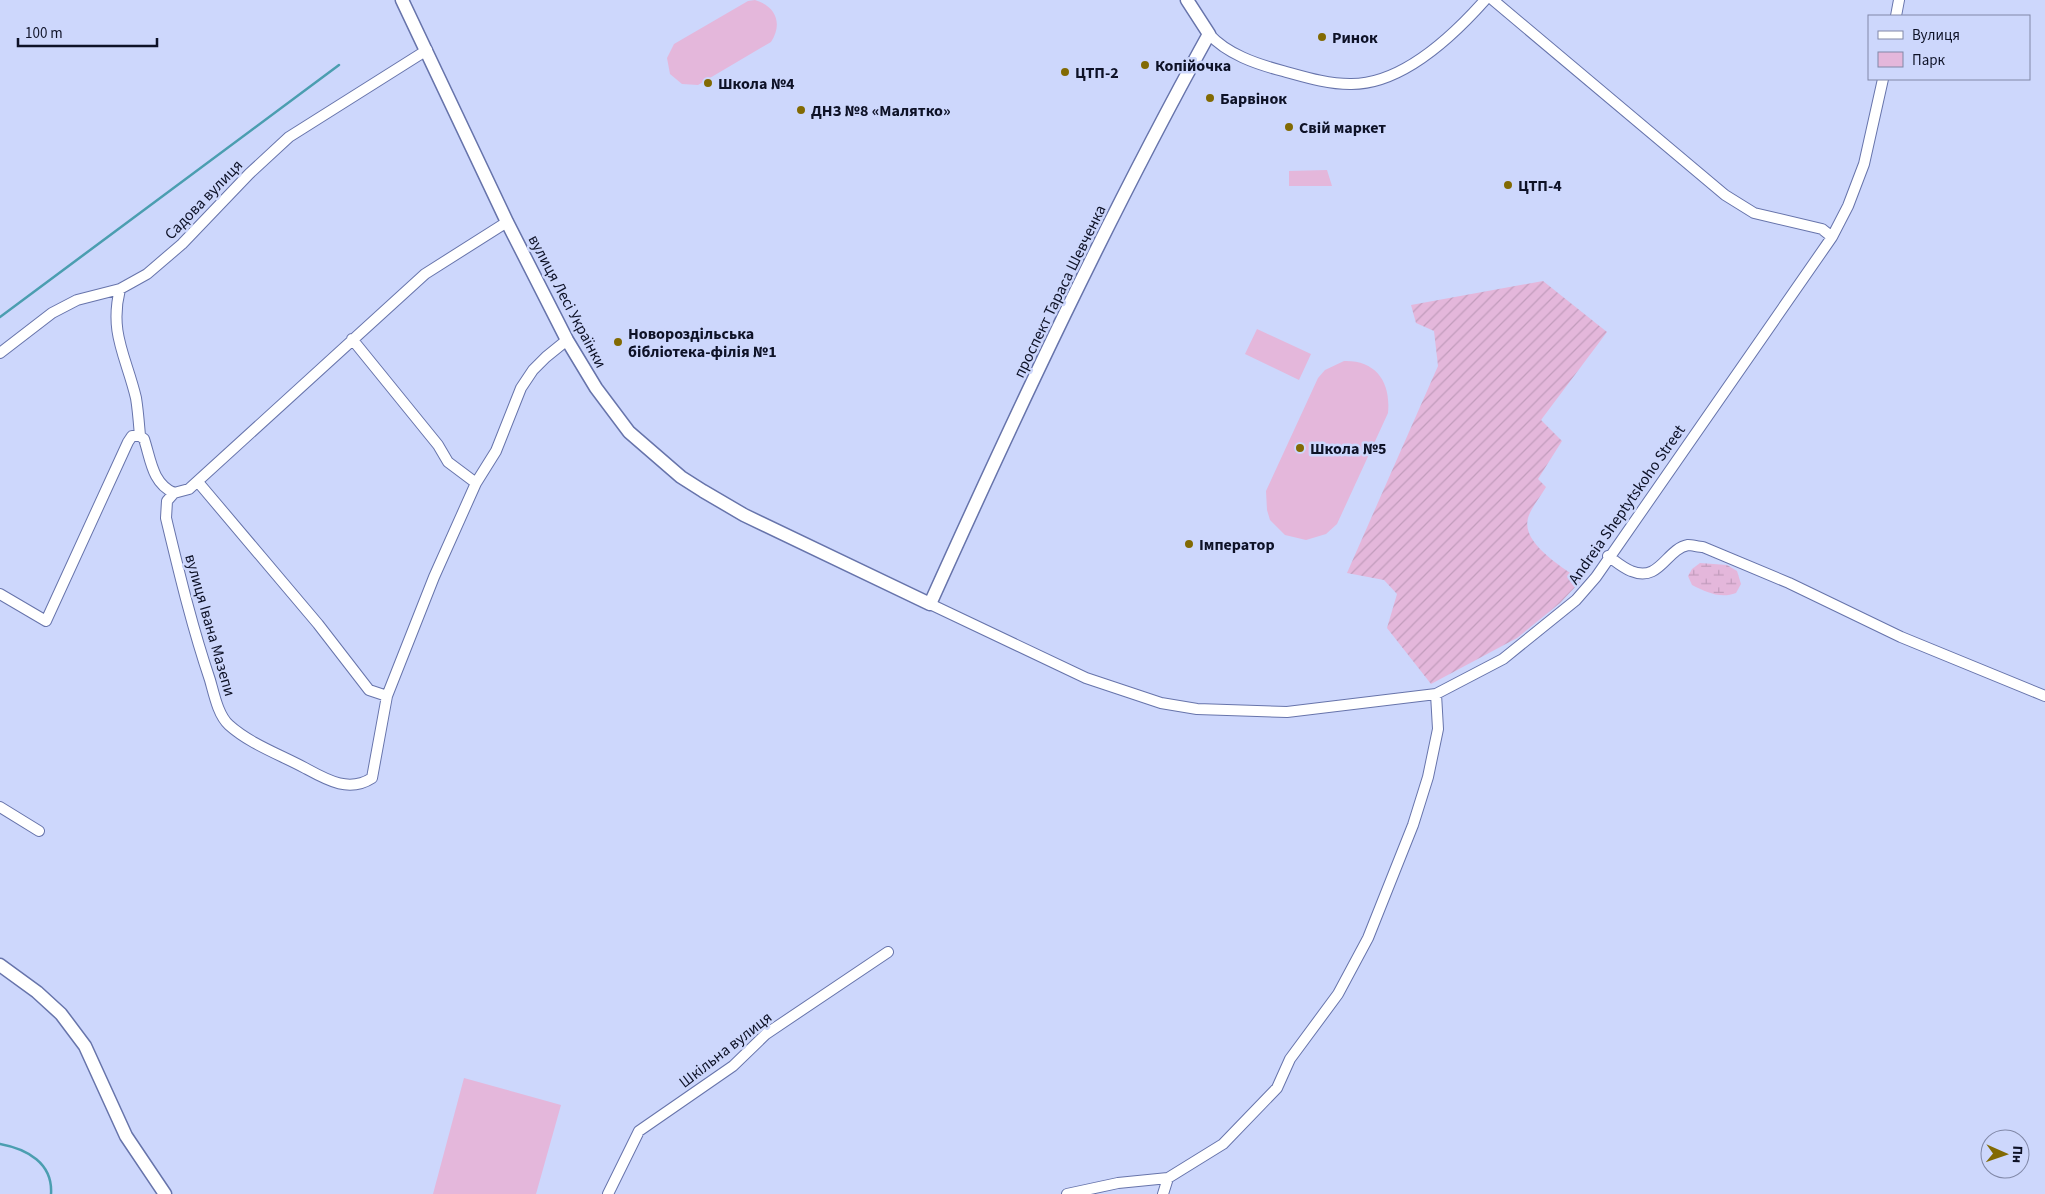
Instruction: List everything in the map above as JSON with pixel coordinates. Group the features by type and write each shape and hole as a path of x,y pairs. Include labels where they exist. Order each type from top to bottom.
{"street":[{"path":"1187,0 1209,34 1224,48 1275,69 1327,82 1360,84 1391,75 1427,55 1447,40 1485,0"},
{"path":"1493,0 1725,195 1754,213 1822,229 1832,237"},
{"path":"1896,15 1899,0"},
{"name":"вулиця Лесі Українки","path":"404,1 424,52 504,224 567,340 596,388 628,432 681,477 744,515 930,604"},
{"name":"проспект Тараса Шевченка","path":"930,604 1096,250 1150,141 1209,34"},
{"name":"Садова вулиця","path":"0,353 52,313 77,300 120,289 146,274 182,244 249,174 289,137 424,52"},
{"name":"Andreia Sheptytskoho Street","path":"930,604 1086,678 1161,703 1197,709 1287,712 1436,694 1503,659 1576,600 1596,577 1608,556 1667,476 1832,237 1848,206 1864,164 1883,80"},
{"path":"120,289 116,305 116,328 136,399 140,436 144,439 156,477 164,488 174,493 189,489 198,482 352,339 426,274 504,224"},
{"path":"352,339 438,445 448,462 476,483"},
{"path":"198,482 318,624 369,690 387,696 434,577 476,483 496,451 521,388 533,370 567,340"},
{"path":"0,594 46,621 128,442 132,436 140,436"},
{"name":"вулиця Івана Мазепи","path":"174,493 167,501 166,518 196,639 219,709 228,724 242,735 337,784 357,785 372,778 387,696"},
{"path":"1608,556 1630,571 1648,573 1655,571 1688,545 1703,548 1789,583 1901,637 2045,696"},
{"path":"1067,1194 1118,1183 1168,1178 1223,1144 1277,1088 1290,1059 1338,994 1368,938 1413,826 1428,777 1438,729 1436,694"},
{"path":"0,807 39,831"},
{"name":"Шкільна вулиця","path":"608,1194 639,1131 733,1066 766,1034 888,952"},
{"path":"0,966 37,992 61,1014 85,1046 126,1136 165,1194"},
{"path":"1163,1194 1168,1178"}],"green space":[{"path":"755,0 768,7 775,16 777,29 771,42 698,85 682,84 670,74 667,58 674,44 748,1"},
{"path":"1327,170 1332,186 1289,186 1289,171"},
{"path":"1543,281 1607,332 1541,420 1562,441 1538,479 1546,487 1533,506 1528,518 1528,528 1537,546 1554,562 1581,581 1560,603 1517,638 1431,684 1387,628 1397,594 1384,580 1347,573 1438,366 1434,331 1416,323 1411,305"},
{"path":"1257,329 1311,354 1299,380 1245,354"},
{"path":"1344,361 1365,364 1379,375 1387,392 1388,413 1337,524 1326,534 1306,540 1285,535 1270,520 1267,510 1266,491 1318,378 1325,370"},
{"path":"1700,563 1727,565 1737,571 1741,584 1736,593 1719,595 1692,585 1688,576 1692,569"},
{"path":"464,1078 561,1105 536,1194 433,1194"}],"waterway":[{"path":"0,317 339,65"},
{"path":"0,1144 20,1150 36,1159 48,1174 51,1194"}],"place":[{"name":"Ринок","path":"1322,37"},
{"name":"Копійочка","path":"1145,65"},
{"name":"ЦТП-2","path":"1065,72"},
{"name":"Школа №4","path":"708,83"},
{"name":"Барвінок","path":"1210,98"},
{"name":"ДНЗ №8 «Малятко»","path":"801,110"},
{"name":"Свiй маркет","path":"1289,127"},
{"name":"ЦТП-4","path":"1508,185"},
{"name":"Новороздільська бібліотека-філія №1","path":"618,342"},
{"name":"Школа №5","path":"1300,448"},
{"name":"Імператор","path":"1189,544"}]}
